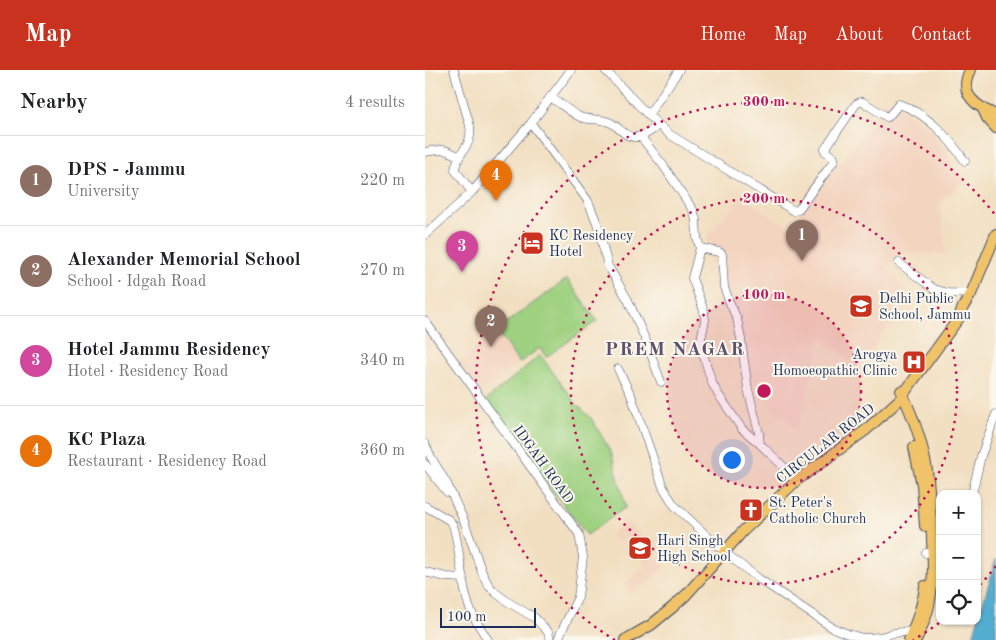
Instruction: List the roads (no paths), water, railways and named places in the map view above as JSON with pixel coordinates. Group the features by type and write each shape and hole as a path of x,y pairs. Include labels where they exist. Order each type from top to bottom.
{"main road":[{"path":"970,70 966,78 965,86 967,92 983,109 987,118 996,128"},
{"path":"983,109 996,115"},
{"name":"CIRCULAR ROAD","path":"625,640 651,625 686,595 743,531 796,481 866,430 890,409 953,316 963,307 971,294 996,234"},
{"path":"900,396 914,423 927,469 933,553 930,602 926,616 913,637"}],"street":[{"path":"454,70 471,134 470,142 459,157 455,170 472,192"},
{"path":"426,232 472,192 531,123 571,70"},
{"path":"605,70 669,134 794,212 798,210 834,161 834,158 826,153 825,149 857,104 861,102 887,117 899,104 920,114 947,136 965,161"},
{"path":"648,115 679,70"},
{"path":"550,97 580,117 601,119 613,124 630,136 641,137 659,126"},
{"path":"531,123 588,201 597,223 608,266 628,300 661,382"},
{"path":"641,137 663,165 693,210 696,220 700,248 692,278 704,312 705,320 701,349 712,383 742,429 782,465 796,481"},
{"path":"425,152 442,149 459,157"},
{"path":"700,248 722,254 724,287 737,319 748,389 760,444"},
{"path":"899,263 934,289 971,294"},
{"name":"IDGAH ROAD","path":"425,321 579,534 583,557 578,597 561,639"},
{"path":"618,370 631,395 663,487 674,505 723,552 759,579 833,628 863,638 880,637 894,633 913,637"},
{"path":"973,490 981,456 996,414"},
{"path":"425,444 447,484 464,521 483,575 489,586 508,602 535,618 549,636 554,633 561,639"},
{"path":"425,464 454,502"},
{"path":"425,506 449,520 453,525 469,607 473,617 488,640"},
{"path":"425,572 446,577 463,578"}],"water":[{"path":"996,559 996,640 972,640 976,625 981,625 981,610"}],"place":[{"name":"KC Plaza","path":"496,201"},
{"name":"KC Residency Hotel","path":"532,243"},
{"name":"DPS - Jammu","path":"802,261"},
{"name":"Hotel Jammu Residency","path":"462,272"},
{"name":"Delhi Public School, Jammu","path":"861,306"},
{"name":"Alexander Memorial School","path":"491,347"},
{"name":"Arogya Homoeopathic Clinic","path":"914,362"},
{"name":"St. Peter's Catholic Church","path":"751,510"},
{"name":"Hari Singh High School","path":"640,548"}],"district":[{"name":"PREM NAGAR","path":"675,348"}]}
